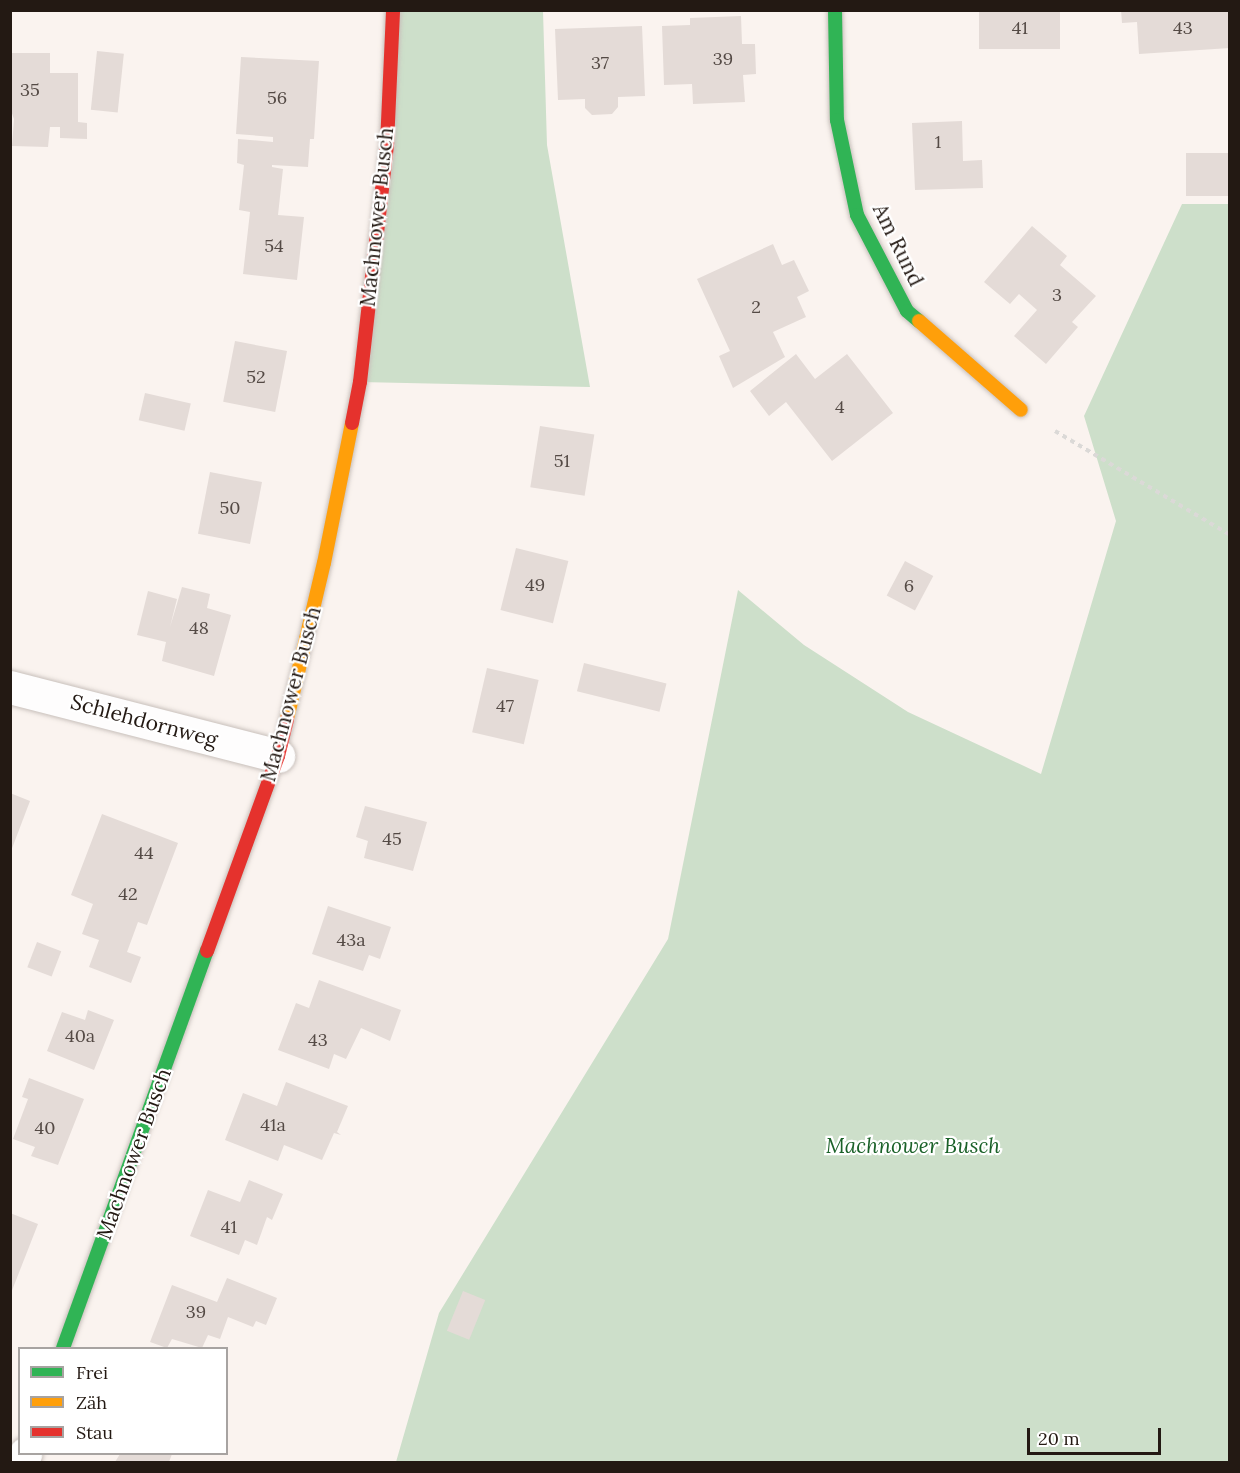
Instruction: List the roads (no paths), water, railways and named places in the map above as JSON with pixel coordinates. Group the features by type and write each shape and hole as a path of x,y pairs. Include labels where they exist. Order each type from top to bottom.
{"street":[{"name":"Machnower Busch","path":"63,1347 278,756 324,563 360,382 387,144 393,10"},
{"name":"Am Rund","path":"836,10 837,120 857,215 907,311 1021,410"},
{"name":"Schlehdornweg","path":"10,687 278,756"}]}
